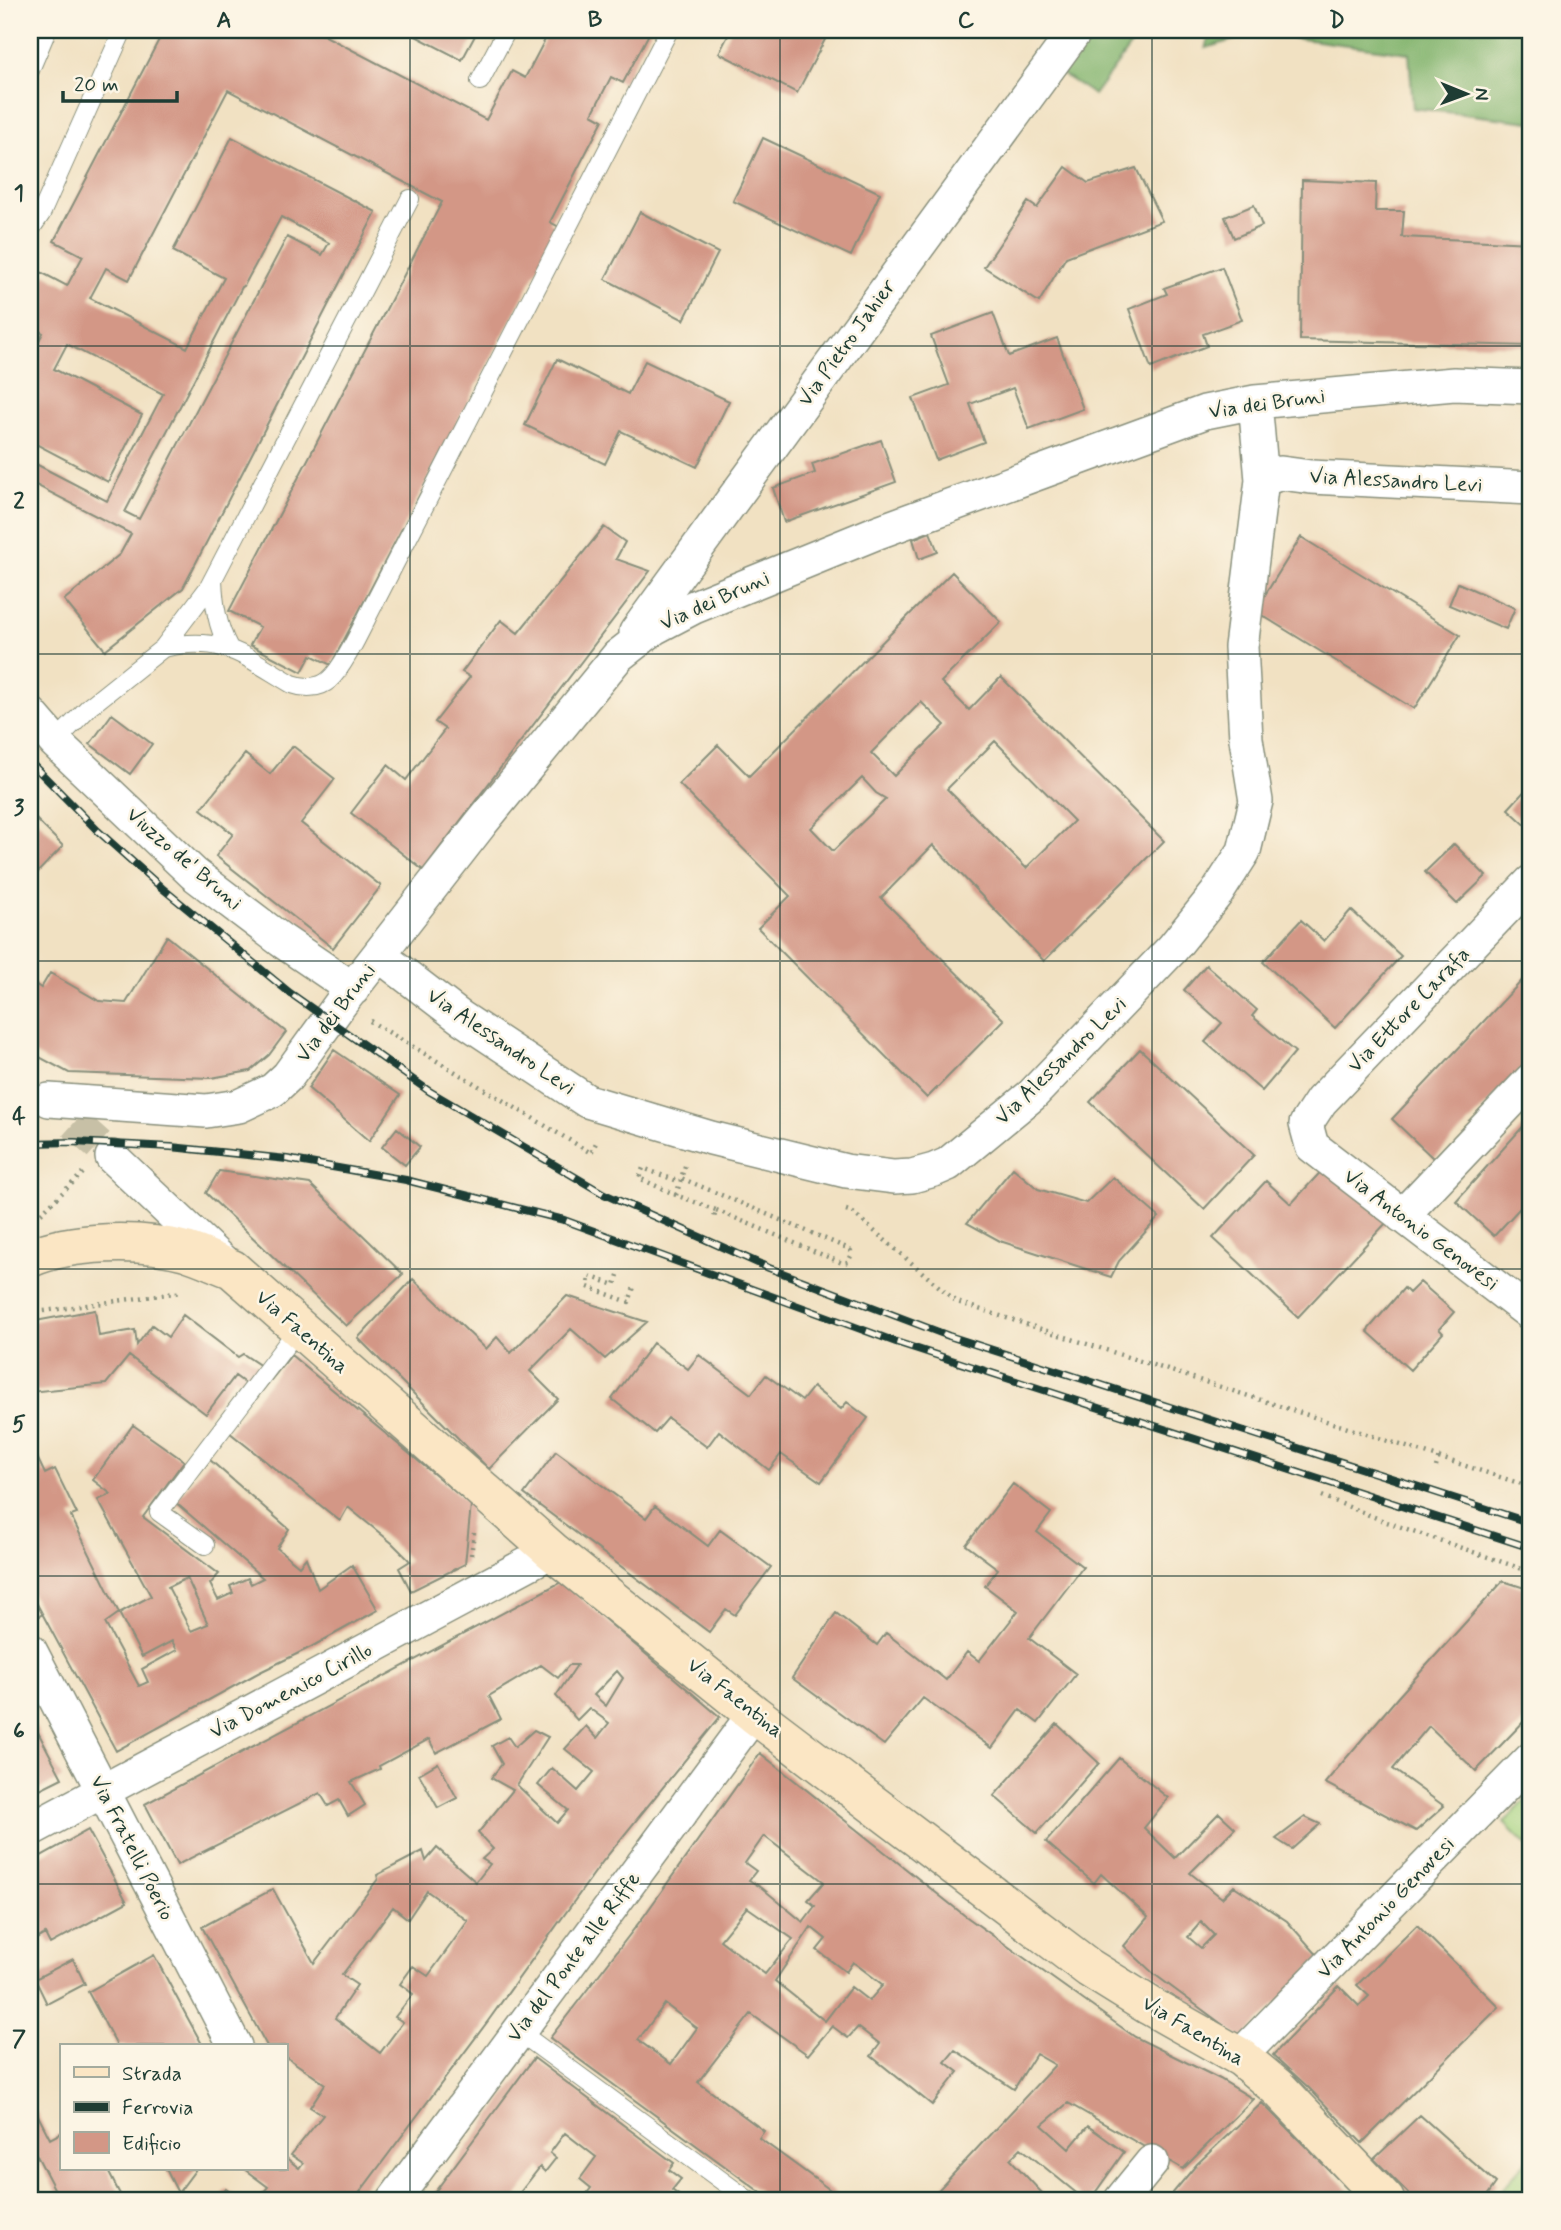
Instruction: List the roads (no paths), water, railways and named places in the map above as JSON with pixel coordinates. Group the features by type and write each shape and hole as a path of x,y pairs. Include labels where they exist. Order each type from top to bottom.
{"street":[{"name":"Via Pietro Jahier","path":"618,656 1076,30"},
{"name":"Via dei Bruni","path":"39,1095 206,1111 239,1106 273,1090 288,1076 482,822 618,656 654,628 694,607 878,532 1184,419 1224,408 1255,402 1454,384 1531,387"},
{"name":"Via Alessandro Levi","path":"379,955 460,1017 587,1101 712,1138 846,1171 894,1177 934,1170 948,1164 1032,1095 1172,949 1217,894 1244,851 1256,801 1246,739 1241,647 1262,481 1255,402"},
{"name":"Via Alessandro Levi","path":"1262,481 1281,473 1311,477 1531,488"},
{"name":"Viuzzo de' Bruni","path":"30,713 55,742 194,874 281,940 347,996"},
{"name":"Via Ettore Carafa","path":"1312,1146 1306,1124 1321,1101 1531,882"},
{"path":"1402,1216 1531,1080"},
{"path":"39,1095 74,1123"},
{"name":"Via Antonio Genovesi","path":"1312,1146 1531,1314"},
{"name":"Via Faentina","path":"101,1162 232,1269 552,1551 754,1714 1089,1968 1150,2006 1242,2057 1278,2088 1385,2200"},
{"path":"30,1258 61,1248 111,1244 155,1245 185,1251 232,1269"},
{"name":"Via Domenico Cirillo","path":"30,1830 552,1551"},
{"name":"Via Fratelli Poerio","path":"30,1650 234,2044"},
{"name":"Via del Ponte alle Riffe","path":"394,2200 754,1714"},
{"name":"Via Antonio Genovesi","path":"1242,2057 1531,1759"},
{"path":"1121,2200 1152,2162"}],"lane":[{"path":"30,71 47,30"},
{"path":"30,230 41,214 123,30"},
{"path":"480,81 507,30"},
{"path":"163,648 195,642 229,648 303,688 328,681 339,666 446,466 669,30"},
{"path":"55,742 89,707 163,648 213,579 410,199"},
{"path":"213,579 216,612 222,636 229,648"},
{"path":"205,1545 159,1512 298,1329"},
{"path":"518,2031 748,2200"}],"tunnel":[{"path":"74,1123 112,1157"}],"railway":[{"path":"30,762 98,831 162,888 290,993 429,1091 604,1194 769,1268 949,1336 1531,1523"},
{"path":"30,1143 74,1142 171,1147 287,1159 406,1180 564,1220 896,1342 1531,1548"}]}
